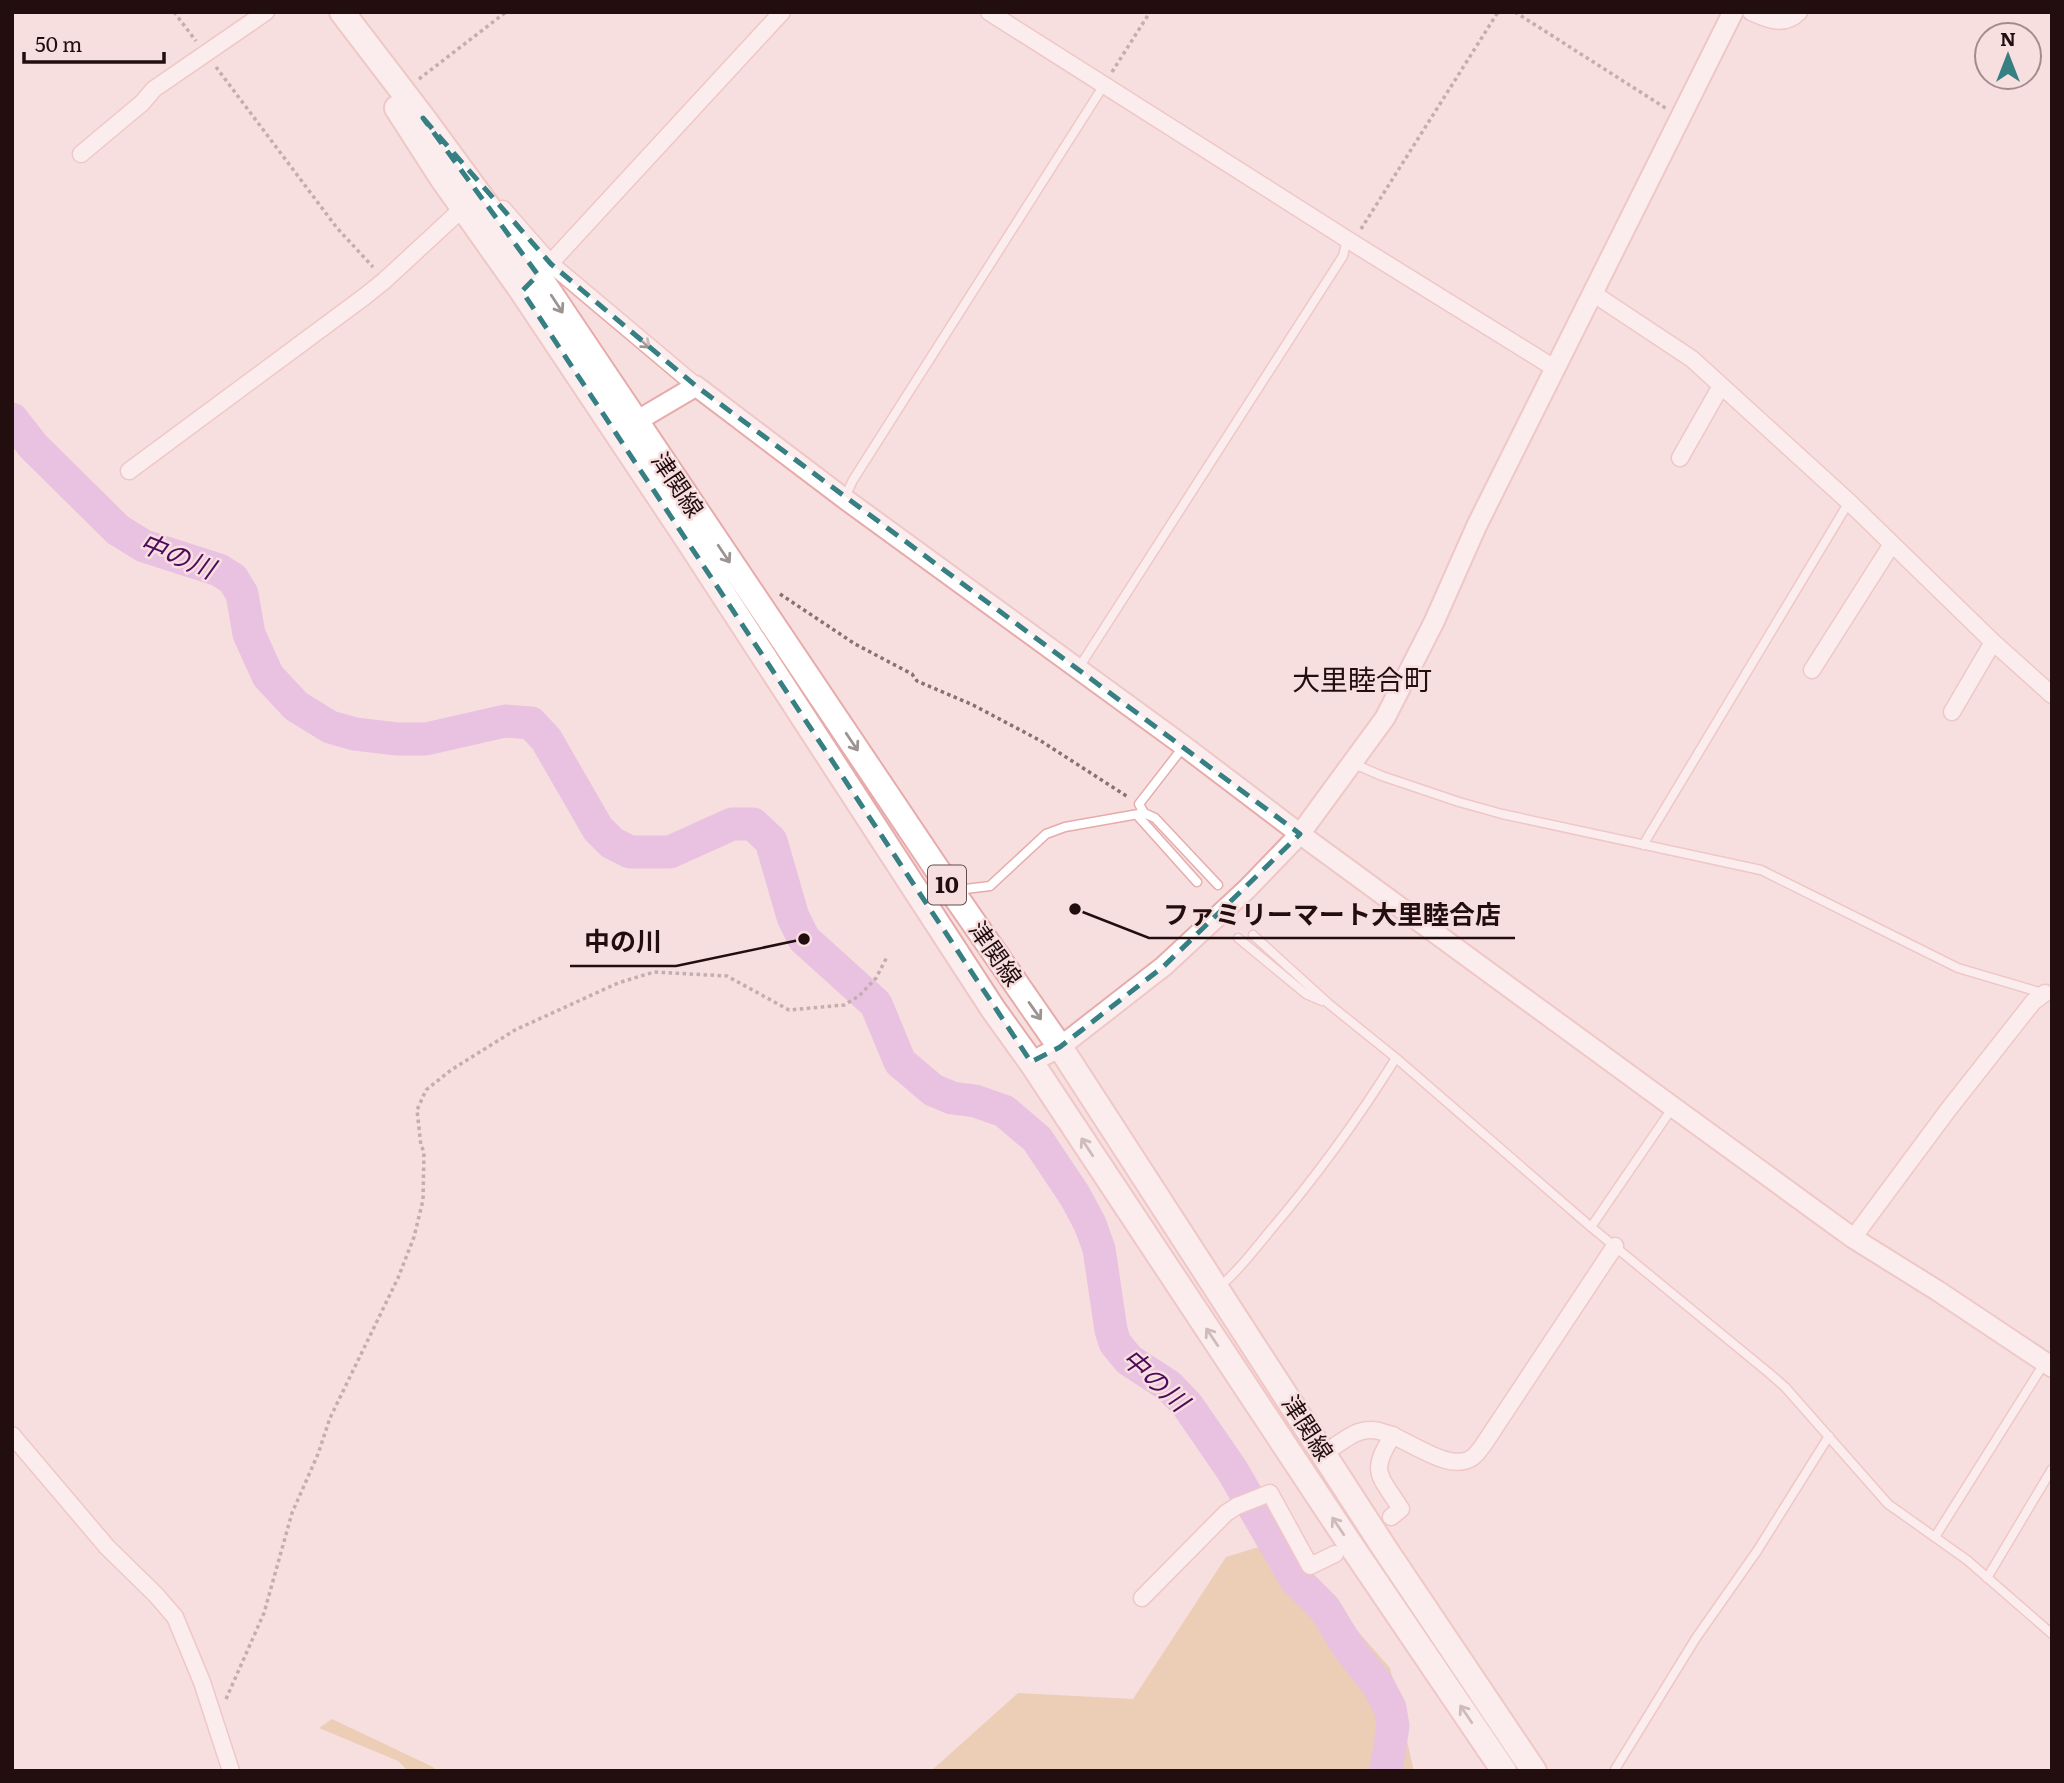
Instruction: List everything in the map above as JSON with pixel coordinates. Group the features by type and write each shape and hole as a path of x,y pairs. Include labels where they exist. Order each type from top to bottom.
{"main road":[{"name":"津関線","path":"336,12 463,208 537,277 694,548 986,998 1504,1771"},
{"name":"津関線","path":"342,12 423,118 537,277 1060,1047 1385,1549 1534,1771"}],"street":[{"path":"81,154 142,103 154,89 266,12"},
{"path":"782,12 537,277 696,386 845,499 1853,1238 2048,1365"},
{"path":"989,12 1556,369"},
{"path":"1031,1062 1060,1047 1164,966 1247,889 1300,834 1385,718 1434,622 1477,525 1732,12"},
{"path":"1751,12 1777,22 1787,22 1799,12"},
{"path":"129,471 384,281 463,208"},
{"path":"1594,294 1692,359 1849,502 1993,642 2052,695"},
{"path":"635,422 696,386"},
{"path":"1680,458 1721,386"},
{"path":"1812,670 1892,544"},
{"path":"1952,712 1993,642"},
{"path":"1853,1238 2033,1002 2048,994"},
{"path":"1335,1446 1356,1432 1381,1431 1437,1458 1455,1461 1473,1457 1615,1245"},
{"path":"1391,1517 1401,1509 1378,1473 1378,1465 1393,1435"},
{"path":"12,1436 107,1547 175,1617 202,1682 231,1771"},
{"path":"1142,1598 1212,1525 1237,1506 1269,1493 1310,1566 1335,1554"}],"lane":[{"path":"845,499 853,480 1104,85"},
{"path":"1078,669 1343,256 1350,241"},
{"path":"1643,845 1849,502"},
{"path":"1184,746 1139,804 1141,814 1197,882"},
{"path":"1352,763 1382,776 1502,814 1761,870 1958,968 2048,994"},
{"path":"951,890 990,886 1046,834 1065,827 1141,814 1155,818 1217,885"},
{"path":"1253,935 1329,1004 1396,1058 1591,1227 1785,1387 1888,1504 1967,1560 2052,1634"},
{"path":"1238,938 1306,994 1329,1004"},
{"path":"1227,1280 1246,1262 1308,1186 1360,1115 1396,1058"},
{"path":"1591,1227 1673,1107"},
{"path":"1935,1538 2048,1365"},
{"path":"1614,1771 1689,1649 1757,1551 1829,1436"},
{"path":"1987,1578 2052,1469"}],"path":[{"path":"174,12 337,228 364,255 384,281"},
{"path":"403,92 506,12"},
{"path":"1104,85 1150,12"},
{"path":"1350,241 1498,12"},
{"path":"1515,12 1681,117"},
{"path":"772,589 855,644 912,674 917,681 973,705 1041,741 1139,804"},
{"path":"215,1723 264,1613 292,1513 331,1418 398,1278 414,1237 423,1200 424,1151 421,1146 417,1110 426,1090 451,1070 515,1030 618,983 654,972 727,976 789,1010 844,1005 859,996 876,978 887,957"}],"highlighted area":[{"path":"423,118 551,264 696,386 1300,834 1164,966 1060,1047 1031,1062 522,291 538,275"}],"shaded area":[{"path":"1279,1541 1390,1668 1414,1771 931,1771 1018,1693 1133,1699 1226,1557"},
{"path":"332,1719 437,1771 408,1771 398,1761 319,1728"}],"waterway":[{"name":"中の川","path":"12,419 33,446 118,530 144,546 219,570 233,579 242,594 249,634 268,676 296,706 330,727 355,734 426,739 505,721 531,723 546,739 598,829 612,843 630,852 670,852 732,824 753,824 771,841 793,917 804,939 876,1004 900,1062 933,1090 952,1098 975,1101 1004,1111 1037,1139 1075,1196 1090,1224 1099,1249 1115,1343 1129,1360 1169,1386 1188,1406 1232,1470 1296,1580 1325,1609 1348,1647 1378,1685 1390,1708 1393,1726 1386,1771"}],"place":[{"name":"ファミリーマート大里睦合店","path":"1075,909"},
{"name":"中の川","path":"804,939"}],"district":[{"name":"大里睦合町","path":"1362,680"}]}
